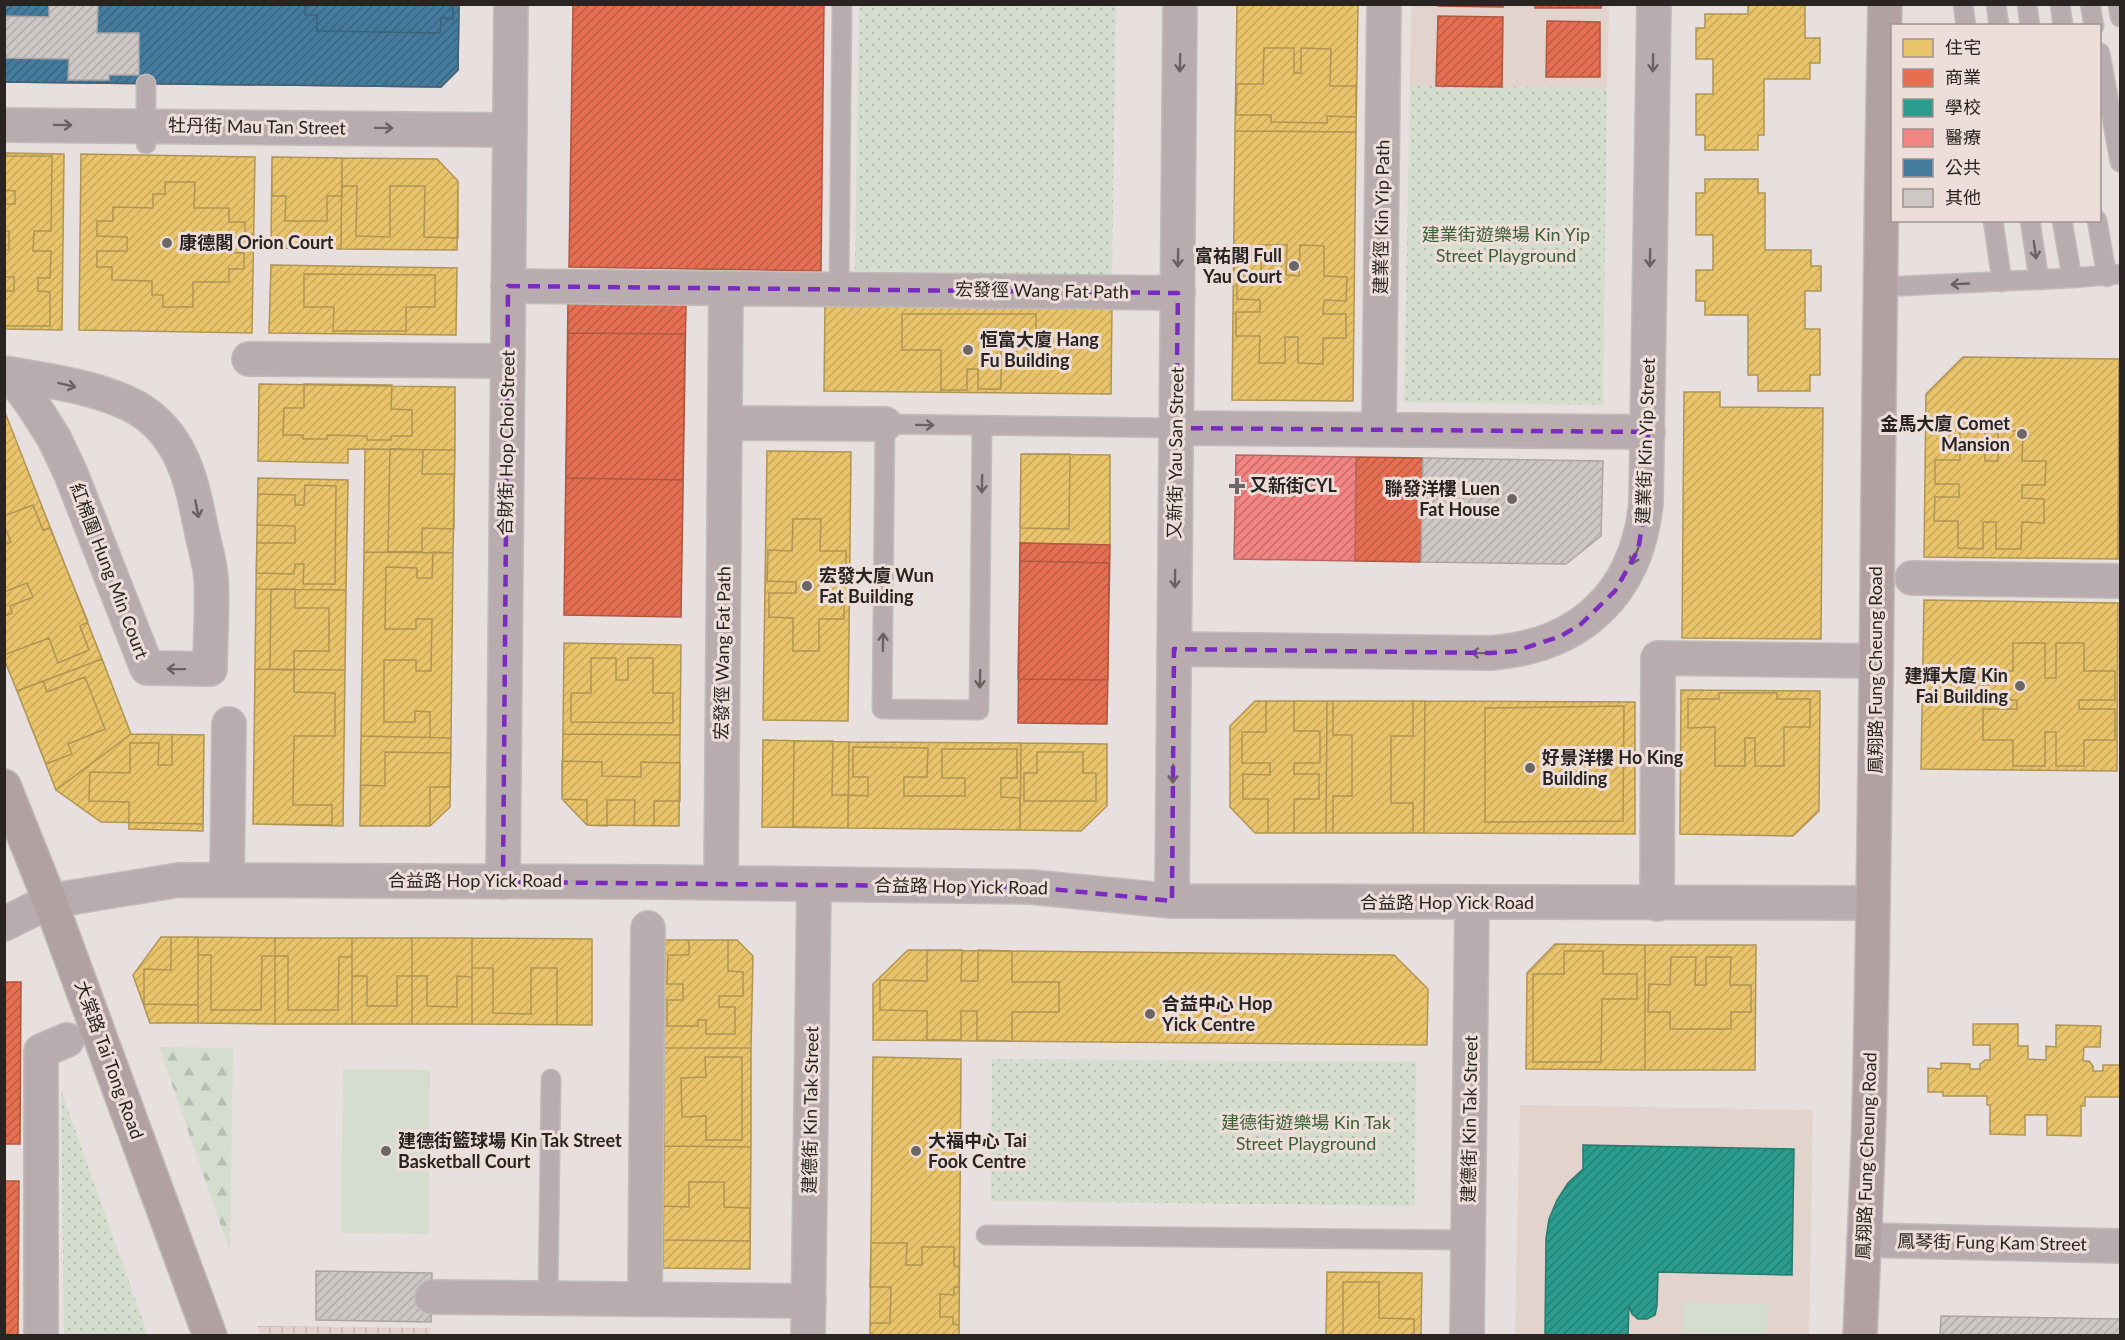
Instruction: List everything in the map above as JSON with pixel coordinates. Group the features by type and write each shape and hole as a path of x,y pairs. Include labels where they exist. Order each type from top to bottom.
{"street":[{"name":"合財街 Hop Choi Street","path":"503,882 511,4"},
{"name":"又新街 Yau San Street","path":"1172,901 1180,4"},
{"name":"建業徑 Kin Yip Path","path":"1380,429 1384,4"},
{"name":"建業街 Kin Yip Street","path":"1174,648 1491,653 1516,651 1561,636 1581,624 1615,591 1633,561 1644,527 1647,503 1654,4"},
{"name":"鳳翔路 Fung Cheung Road","path":"1860,1335 1869,1119 1886,4"},
{"name":"牡丹街 Mau Tan Street","path":"4,125 146,135 510,130"},
{"name":"宏發徑 Wang Fat Path","path":"508,286 1178,292"},
{"name":"宏發徑 Wang Fat Path","path":"721,883 726,288"},
{"path":"249,359 507,361"},
{"name":"紅棉圍 Hung Min Court","path":"7,374 53,382 117,399 138,409 172,441 184,460 192,482 211,577 210,669 147,668 71,474 54,438 33,405 7,374"},
{"path":"725,423 885,424"},
{"path":"1176,428 1648,432"},
{"path":"1912,578 2121,581"},
{"path":"1657,904 1658,658 1875,661"},
{"path":"227,880 229,724"},
{"name":"大棠路 Tai Tong Road","path":"4,786 50,901 210,1335"},
{"name":"合益路 Hop Yick Road","path":"4,924 50,901 179,880 1031,887 1172,901 1873,903"},
{"name":"建德街 Kin Tak Street","path":"808,1335 814,884"},
{"name":"建德街 Kin Tak Street","path":"1467,1335 1472,903"},
{"path":"645,1299 648,928"},
{"path":"41,1335 41,1051 67,1040"},
{"name":"鳳琴街 Fung Kam Street","path":"1864,1240 2121,1246"},
{"path":"432,1297 809,1301"}],"lane":[{"path":"839,289 842,4"},
{"path":"1963,4 1966,24"},
{"path":"1996,4 1999,24"},
{"path":"2026,4 2030,24"},
{"path":"2060,4 2064,24"},
{"path":"2090,4 2094,24"},
{"path":"2118,4 2121,17"},
{"path":"2101,58 2121,162"},
{"path":"146,84 146,135"},
{"path":"1993,222 2002,282"},
{"path":"2030,222 2039,280"},
{"path":"2062,222 2072,279"},
{"path":"1881,287 2072,279 2114,275 2098,222"},
{"path":"982,426 979,710 882,709 885,424 1176,428"},
{"path":"548,1298 551,1079"},
{"path":"986,1235 1468,1240"}],"highlighted area":[{"path":"508,286 1178,293 1176,428 1648,432 1646,503 1638,550 1615,591 1581,624 1561,636 1516,651 1491,653 1174,649 1172,901 1031,887 503,882"}],"shaded area":[{"path":"1411,5 1609,5 1607,88 1410,86"},
{"path":"1520,1105 1813,1110 1809,1335 1515,1336"},
{"path":"258,1326 431,1328 431,1335 260,1335"}],"green space":[{"path":"859,5 1116,5 1112,275 855,271"},
{"name":"建業街遊樂場 Kin Yip Street Playground","path":"1410,86 1607,88 1603,405 1404,402"},
{"path":"159,1047 233,1048 230,1252"},
{"name":"建德街遊樂場 Kin Tak Street Playground","path":"992,1059 1416,1062 1415,1206 991,1201"},
{"name":"建德街籃球場 Kin Tak Street Basketball Court","path":"343,1069 430,1070 429,1234 341,1233"},
{"path":"61,1090 148,1335 64,1335"},
{"path":"1683,1303 1767,1304 1766,1335 1682,1335"}],"building: 住宅":[{"path":"758,4 758,13 721,13 721,78 700,78 700,61 689,61 689,22 677,22 677,50 666,50 666,63 648,63 648,15 618,15 618,5 610,5"},
{"path":"1237,4 1358,4 1356,132 1235,131"},
{"path":"1748,4 1805,4 1805,38 1820,38 1820,63 1810,63 1810,79 1764,79 1764,135 1758,135 1758,150 1705,150 1705,135 1696,135 1696,94 1713,94 1713,59 1696,59 1696,28 1705,28 1705,14 1748,14"},
{"path":"1264,48 1294,48 1294,73 1301,73 1301,48 1331,49 1330,86 1356,86 1356,117 1327,116 1327,123 1271,122 1271,115 1236,115 1237,84 1263,84"},
{"path":"700,78 721,78 721,143 757,143 757,152 767,152 767,167 724,167 724,178 781,178 781,194 767,194 767,203 720,203 720,269 700,269 700,251 689,251 689,212 677,212 677,240 666,240 666,252 648,252 648,205 618,205 618,195 609,195 609,179 651,179 651,168 610,168 610,151 618,151 618,141 648,141 648,94 666,94 666,106 677,106 677,134 689,134 689,94 700,94"},
{"name":"富祐閣 Full Yau Court","path":"1235,131 1356,132 1353,401 1232,400"},
{"path":"4,153 64,154 62,330 4,329"},
{"name":"康德閣 Orion Court","path":"81,154 255,157 252,333 79,330"},
{"path":"4,156 52,156 51,231 34,231 33,251 51,251 50,278 38,278 38,291 50,292 50,326 4,326 4,291 14,291 14,277 4,277 4,250 9,250 9,231 4,231 4,204 15,204 15,191 4,190"},
{"path":"272,157 342,158 341,249 271,248"},
{"path":"272,157 342,158 342,196 327,196 327,221 285,221 286,196 272,196"},
{"path":"342,158 437,159 458,181 457,250 341,249"},
{"path":"342,158 437,159 458,181 458,238 424,237 425,186 390,186 390,237 356,236 357,186 342,186"},
{"path":"1705,179 1758,179 1758,193 1765,193 1765,250 1811,250 1811,266 1821,266 1821,291 1805,291 1805,329 1820,329 1820,375 1810,375 1810,391 1758,391 1758,375 1748,375 1748,315 1705,315 1705,301 1696,301 1696,270 1713,270 1713,235 1696,235 1696,193 1705,193"},
{"name":"康德閣 Orion Court","path":"165,182 195,182 194,208 229,208 229,222 245,222 245,238 216,238 216,252 244,253 244,269 229,269 229,282 193,282 193,307 163,307 163,295 152,295 152,281 112,280 112,267 97,267 97,251 127,251 127,237 97,236 97,221 113,221 113,207 153,208 153,194 165,194"},
{"name":"富祐閣 Full Yau Court","path":"1262,245 1287,245 1286,275 1299,276 1300,245 1324,246 1324,276 1347,277 1346,301 1324,300 1323,314 1346,314 1346,338 1323,338 1323,364 1298,363 1298,337 1285,337 1285,363 1259,363 1260,336 1236,336 1236,312 1260,312 1260,300 1237,299 1237,275 1261,275"},
{"path":"271,265 457,268 456,335 269,333"},
{"path":"304,274 435,275 435,307 406,307 406,331 333,331 334,307 304,307"},
{"name":"恒富大廈 Hang Fu Building","path":"825,305 1112,308 1111,394 824,391"},
{"name":"恒富大廈 Hang Fu Building","path":"902,314 1036,314 1036,348 1001,348 1001,389 978,389 978,369 967,369 967,390 941,390 941,350 902,350"},
{"name":"金馬大廈 Comet Mansion","path":"1963,357 2119,359 2118,559 1924,557 1926,394"},
{"path":"2119,359 2120,559 2118,559"},
{"path":"259,384 455,387 455,450 348,449 348,463 258,461"},
{"path":"304,384 392,385 391,409 412,410 412,436 391,436 391,440 367,440 367,436 327,435 327,439 303,439 303,435 283,435 284,408 304,408"},
{"path":"1684,392 1720,392 1720,407 1823,408 1821,639 1682,638"},
{"path":"4,410 102,659 17,691 4,659"},
{"name":"金馬大廈 Comet Mansion","path":"1960,430 1985,431 1985,461 1998,461 1998,431 2023,431 2022,461 2046,461 2045,485 2022,485 2022,498 2044,499 2044,523 2022,522 2021,549 1996,549 1996,522 1983,522 1983,549 1958,548 1958,521 1934,521 1935,497 1959,497 1959,484 1935,484 1935,460 1960,460"},
{"path":"365,449 455,450 453,553 364,552"},
{"path":"390,449 423,450 422,474 454,474 454,529 422,528 422,552 388,552"},
{"name":"宏發大廈 Wun Fat Building","path":"767,451 851,452 848,721 763,720"},
{"path":"1021,454 1110,455 1110,545 1020,543"},
{"path":"1021,454 1070,454 1069,529 1020,528"},
{"path":"1278,458 1319,459 1319,478 1355,479 1355,505 1333,505 1332,544 1307,543 1307,521 1287,521 1286,543 1262,543 1262,503 1240,503 1240,477 1277,478"},
{"path":"1382,465 1408,465 1408,476 1414,476 1414,489 1417,490 1417,535 1414,535 1413,549 1408,549 1408,559 1382,559 1382,528 1358,528 1359,496 1382,496"},
{"path":"2120,473 2120,502 2119,502"},
{"path":"258,478 348,480 346,590 256,589"},
{"name":"聯發洋樓 Luen Fat House","path":"1461,478 1564,480 1563,510 1542,509 1542,544 1517,543 1517,522 1506,522 1506,544 1481,543 1481,508 1461,508"},
{"path":"305,485 336,486 335,584 303,584 304,564 295,564 294,574 256,573 257,543 295,543 295,526 257,525 258,494 295,495 295,505 304,505"},
{"path":"33,505 43,530 50,528 88,622 80,626 89,650 58,663 49,638 4,655 4,616 12,613 10,606 33,597 27,583 4,592 4,545 11,542 4,525 4,516"},
{"name":"宏發大廈 Wun Fat Building","path":"793,519 821,519 820,551 846,551 846,582 819,582 819,594 844,594 844,619 819,619 819,651 793,651 793,618 769,617 769,593 796,593 796,582 767,581 768,550 792,551"},
{"path":"364,552 453,553 451,738 361,736"},
{"path":"433,552 453,553 451,738 430,738 430,712 415,711 415,722 384,722 384,660 416,660 416,671 431,671 432,619 416,619 416,629 385,629 386,567 417,568 417,578 432,578"},
{"path":"256,589 346,590 345,670 255,669"},
{"path":"271,589 295,589 295,608 329,608 329,651 294,651 294,670 270,669"},
{"name":"建輝大廈 Kin Fai Building","path":"1924,600 2118,603 2117,771 1921,769"},
{"path":"564,643 681,645 680,735 563,734"},
{"name":"建輝大廈 Kin Fai Building","path":"2013,643 2045,643 2045,678 2056,678 2056,643 2084,643 2084,671 2115,671 2115,700 2079,700 2079,709 2115,709 2115,740 2084,740 2084,766 2056,766 2056,732 2045,732 2045,766 2013,766 2013,740 1983,740 1983,709 2017,709 2017,700 1983,700 1983,671 2013,671"},
{"path":"591,658 616,658 616,680 628,680 628,658 653,658 653,693 673,693 673,723 571,722 571,693 591,693"},
{"path":"102,659 131,734 56,790 17,691"},
{"path":"255,669 345,670 343,826 253,824"},
{"path":"255,669 294,670 294,692 335,693 335,736 294,736 293,805 332,805 332,825 253,824"},
{"path":"85,677 105,729 68,744 72,754 46,764 17,691 43,681 47,692"},
{"path":"1681,690 1820,691 1819,811 1793,836 1680,834"},
{"path":"1719,693 1777,693 1777,699 1810,699 1810,727 1784,727 1784,766 1755,766 1755,738 1745,738 1745,766 1715,766 1715,727 1688,728 1688,699 1719,699"},
{"path":"1255,701 1327,701 1326,833 1255,833 1230,807 1230,726"},
{"path":"1266,701 1294,701 1294,731 1320,731 1320,763 1294,763 1294,774 1319,774 1319,799 1294,799 1294,833 1268,833 1268,799 1243,799 1243,774 1270,775 1270,763 1242,763 1242,732 1266,732"},
{"path":"1327,701 1425,701 1424,833 1326,833"},
{"path":"1333,701 1413,701 1413,736 1391,736 1391,803 1413,803 1413,833 1333,833 1333,796 1352,796 1352,735 1333,735"},
{"name":"好景洋樓 Ho King Building","path":"1425,701 1635,702 1635,834 1424,833"},
{"name":"好景洋樓 Ho King Building","path":"1624,706 1623,821 1485,822 1485,708"},
{"path":"131,734 204,735 203,824 101,822 56,790"},
{"path":"563,734 680,735 679,826 587,825 562,799"},
{"path":"172,735 204,735 203,831 129,829 129,802 89,801 90,772 130,773 130,743 159,743 158,765 172,765"},
{"path":"361,736 451,738 450,807 430,826 360,826"},
{"path":"763,740 849,742 848,828 762,827"},
{"path":"794,741 833,741 832,795 848,795 848,828 793,827"},
{"path":"849,742 1021,743 1020,830 848,828"},
{"path":"1021,743 1107,744 1107,806 1081,831 1020,830"},
{"path":"853,747 928,748 927,777 904,777 904,796 965,796 965,778 942,778 942,749 1017,749 1017,778 1001,778 1001,797 1020,798 1020,830 848,828 848,795 868,796 868,777 853,777"},
{"path":"385,752 451,753 450,787 430,787 430,826 360,826 361,785 385,786"},
{"path":"1037,752 1083,752 1083,773 1096,773 1096,801 1024,801 1024,773 1037,773"},
{"path":"562,761 602,762 602,776 641,777 641,762 680,763 680,801 654,801 654,826 634,826 635,800 607,800 607,826 587,825 587,800 562,799"},
{"path":"161,937 198,937 198,1023 150,1023 133,975"},
{"path":"171,937 198,937 198,1005 144,1004 144,969 171,970"},
{"path":"198,937 275,938 275,1024 198,1023"},
{"path":"198,937 275,938 275,956 262,956 261,1010 211,1010 211,955 198,955"},
{"path":"275,938 352,938 352,1024 275,1024"},
{"path":"275,938 352,938 352,957 339,957 338,1010 288,1010 288,956 275,956"},
{"path":"352,938 412,938 412,1024 352,1024"},
{"path":"352,938 412,938 412,976 397,976 397,1006 367,1006 367,976 352,976"},
{"path":"412,938 472,938 472,1024 412,1024"},
{"path":"412,938 472,938 472,977 457,976 457,1007 427,1006 427,976 412,976"},
{"path":"472,938 592,939 592,1025 472,1024"},
{"path":"472,938 592,939 592,1025 557,1025 557,968 531,968 531,1014 493,1013 493,968 472,968"},
{"path":"665,940 737,940 753,956 751,1048 664,1048"},
{"path":"689,940 728,940 728,971 743,972 743,996 719,996 719,1007 735,1007 735,1034 706,1034 706,1020 698,1020 698,1026 667,1026 667,1000 683,1000 683,984 667,984 668,955 689,955"},
{"path":"1555,944 1645,945 1645,1070 1526,1069 1527,973"},
{"path":"1645,945 1756,945 1755,1070 1645,1070"},
{"name":"合益中心 Hop Yick Centre","path":"908,950 1394,955 1428,989 1427,1045 873,1040 873,984"},
{"path":"927,950 962,950 961,981 978,981 978,950 1012,951 1012,982 1059,982 1059,1012 1012,1012 1012,1041 977,1040 977,1011 961,1011 961,1040 927,1040 927,1011 880,1010 880,980 927,981"},
{"path":"1564,951 1603,951 1603,974 1637,974 1637,999 1602,999 1601,1062 1533,1062 1533,974 1564,974"},
{"path":"1671,957 1696,957 1695,985 1706,985 1706,957 1731,957 1730,985 1751,985 1751,1012 1731,1012 1731,1029 1670,1029 1670,1012 1648,1012 1649,984 1670,985"},
{"path":"1973,1024 2018,1024 2018,1046 2028,1046 2028,1059 2046,1060 2046,1046 2056,1047 2056,1025 2101,1026 2100,1047 2084,1047 2083,1061 2089,1061 2093,1066 2093,1071 2103,1071 2103,1065 2120,1065 2120,1097 2085,1097 2085,1106 2081,1106 2081,1136 2047,1135 2047,1115 2025,1115 2025,1135 1990,1134 1990,1105 1987,1105 1987,1096 1943,1096 1943,1092 1928,1092 1928,1068 1941,1069 1941,1063 1970,1064 1970,1069 1980,1069 1980,1064 1985,1060 1990,1060 1990,1045 1973,1045"},
{"path":"664,1048 751,1048 751,1147 664,1146"},
{"path":"705,1057 742,1057 742,1140 706,1140 706,1116 682,1117 681,1078 706,1077"},
{"name":"大福中心 Tai Fook Centre","path":"873,1057 961,1059 959,1336 870,1336"},
{"path":"664,1146 751,1147 750,1269 663,1268"},
{"path":"689,1182 724,1182 724,1207 750,1208 750,1241 663,1240 663,1206 689,1207"},
{"path":"871,1243 907,1243 906,1265 922,1265 922,1247 954,1247 954,1266 959,1267 959,1287 954,1287 954,1295 940,1294 940,1317 953,1317 953,1324 959,1325 959,1336 870,1336 870,1323 890,1323 891,1287 870,1287"},
{"path":"1327,1272 1422,1273 1421,1336 1326,1336"},
{"path":"1343,1282 1379,1282 1379,1318 1414,1319 1414,1336 1343,1336"}],"building: 商業":[{"path":"4,4 459,4 458,70 441,87 4,82"},
{"path":"573,4 824,4 821,271 569,267"},
{"path":"1438,4 1503,4 1503,7 1438,6"},
{"path":"1535,4 1602,4 1601,8 1535,8"},
{"path":"1438,16 1503,17 1502,87 1436,86"},
{"path":"1547,21 1600,22 1600,77 1546,77"},
{"path":"568,301 686,303 681,617 564,615"},
{"path":"568,333 685,334 683,480 566,478"},
{"path":"1356,457 1423,458 1421,562 1355,561"},
{"path":"1020,543 1110,545 1107,724 1018,723"},
{"path":"1020,561 1109,563 1108,680 1018,679"},
{"path":"4,982 21,982 20,1144 4,1144"},
{"path":"4,1181 19,1181 18,1336 4,1336"}],"building: 學校":[{"path":"1583,1145 1794,1149 1792,1275 1658,1272 1655,1315 1647,1319 1638,1319 1632,1314 1629,1306 1628,1336 1545,1336 1546,1239 1549,1219 1568,1183 1583,1169"}],"building: 醫療":[{"path":"1236,455 1356,457 1355,561 1234,559"}],"building: 公共":[{"path":"4,4 459,4 458,70 441,87 4,82"},
{"path":"305,4 453,4 453,19 441,18 440,33 317,31 317,15 305,15"}],"building: 其他":[{"path":"49,4 98,4 97,33 139,33 139,75 109,75 109,80 68,80 69,59 4,58 4,16 49,17"},
{"name":"聯發洋樓 Luen Fat House","path":"1423,458 1603,461 1601,536 1566,564 1421,562"},
{"path":"316,1271 432,1273 431,1322 316,1320"},
{"path":"1941,1316 2120,1319 2120,1336 1940,1336"}],"place":[{"name":"康德閣 Orion Court","path":"167,243"},
{"name":"富祐閣 Full Yau Court","path":"1294,266"},
{"name":"恒富大廈 Hang Fu Building","path":"968,350"},
{"name":"金馬大廈 Comet Mansion","path":"2022,434"},
{"name":"又新街CYL","path":"1237,486"},
{"name":"聯發洋樓 Luen Fat House","path":"1512,499"},
{"name":"宏發大廈 Wun Fat Building","path":"807,586"},
{"name":"建輝大廈 Kin Fai Building","path":"2020,686"},
{"name":"好景洋樓 Ho King Building","path":"1530,768"},
{"name":"合益中心 Hop Yick Centre","path":"1150,1014"},
{"name":"建德街籃球場 Kin Tak Street Basketball Court","path":"386,1151"},
{"name":"大福中心 Tai Fook Centre","path":"916,1151"}]}
